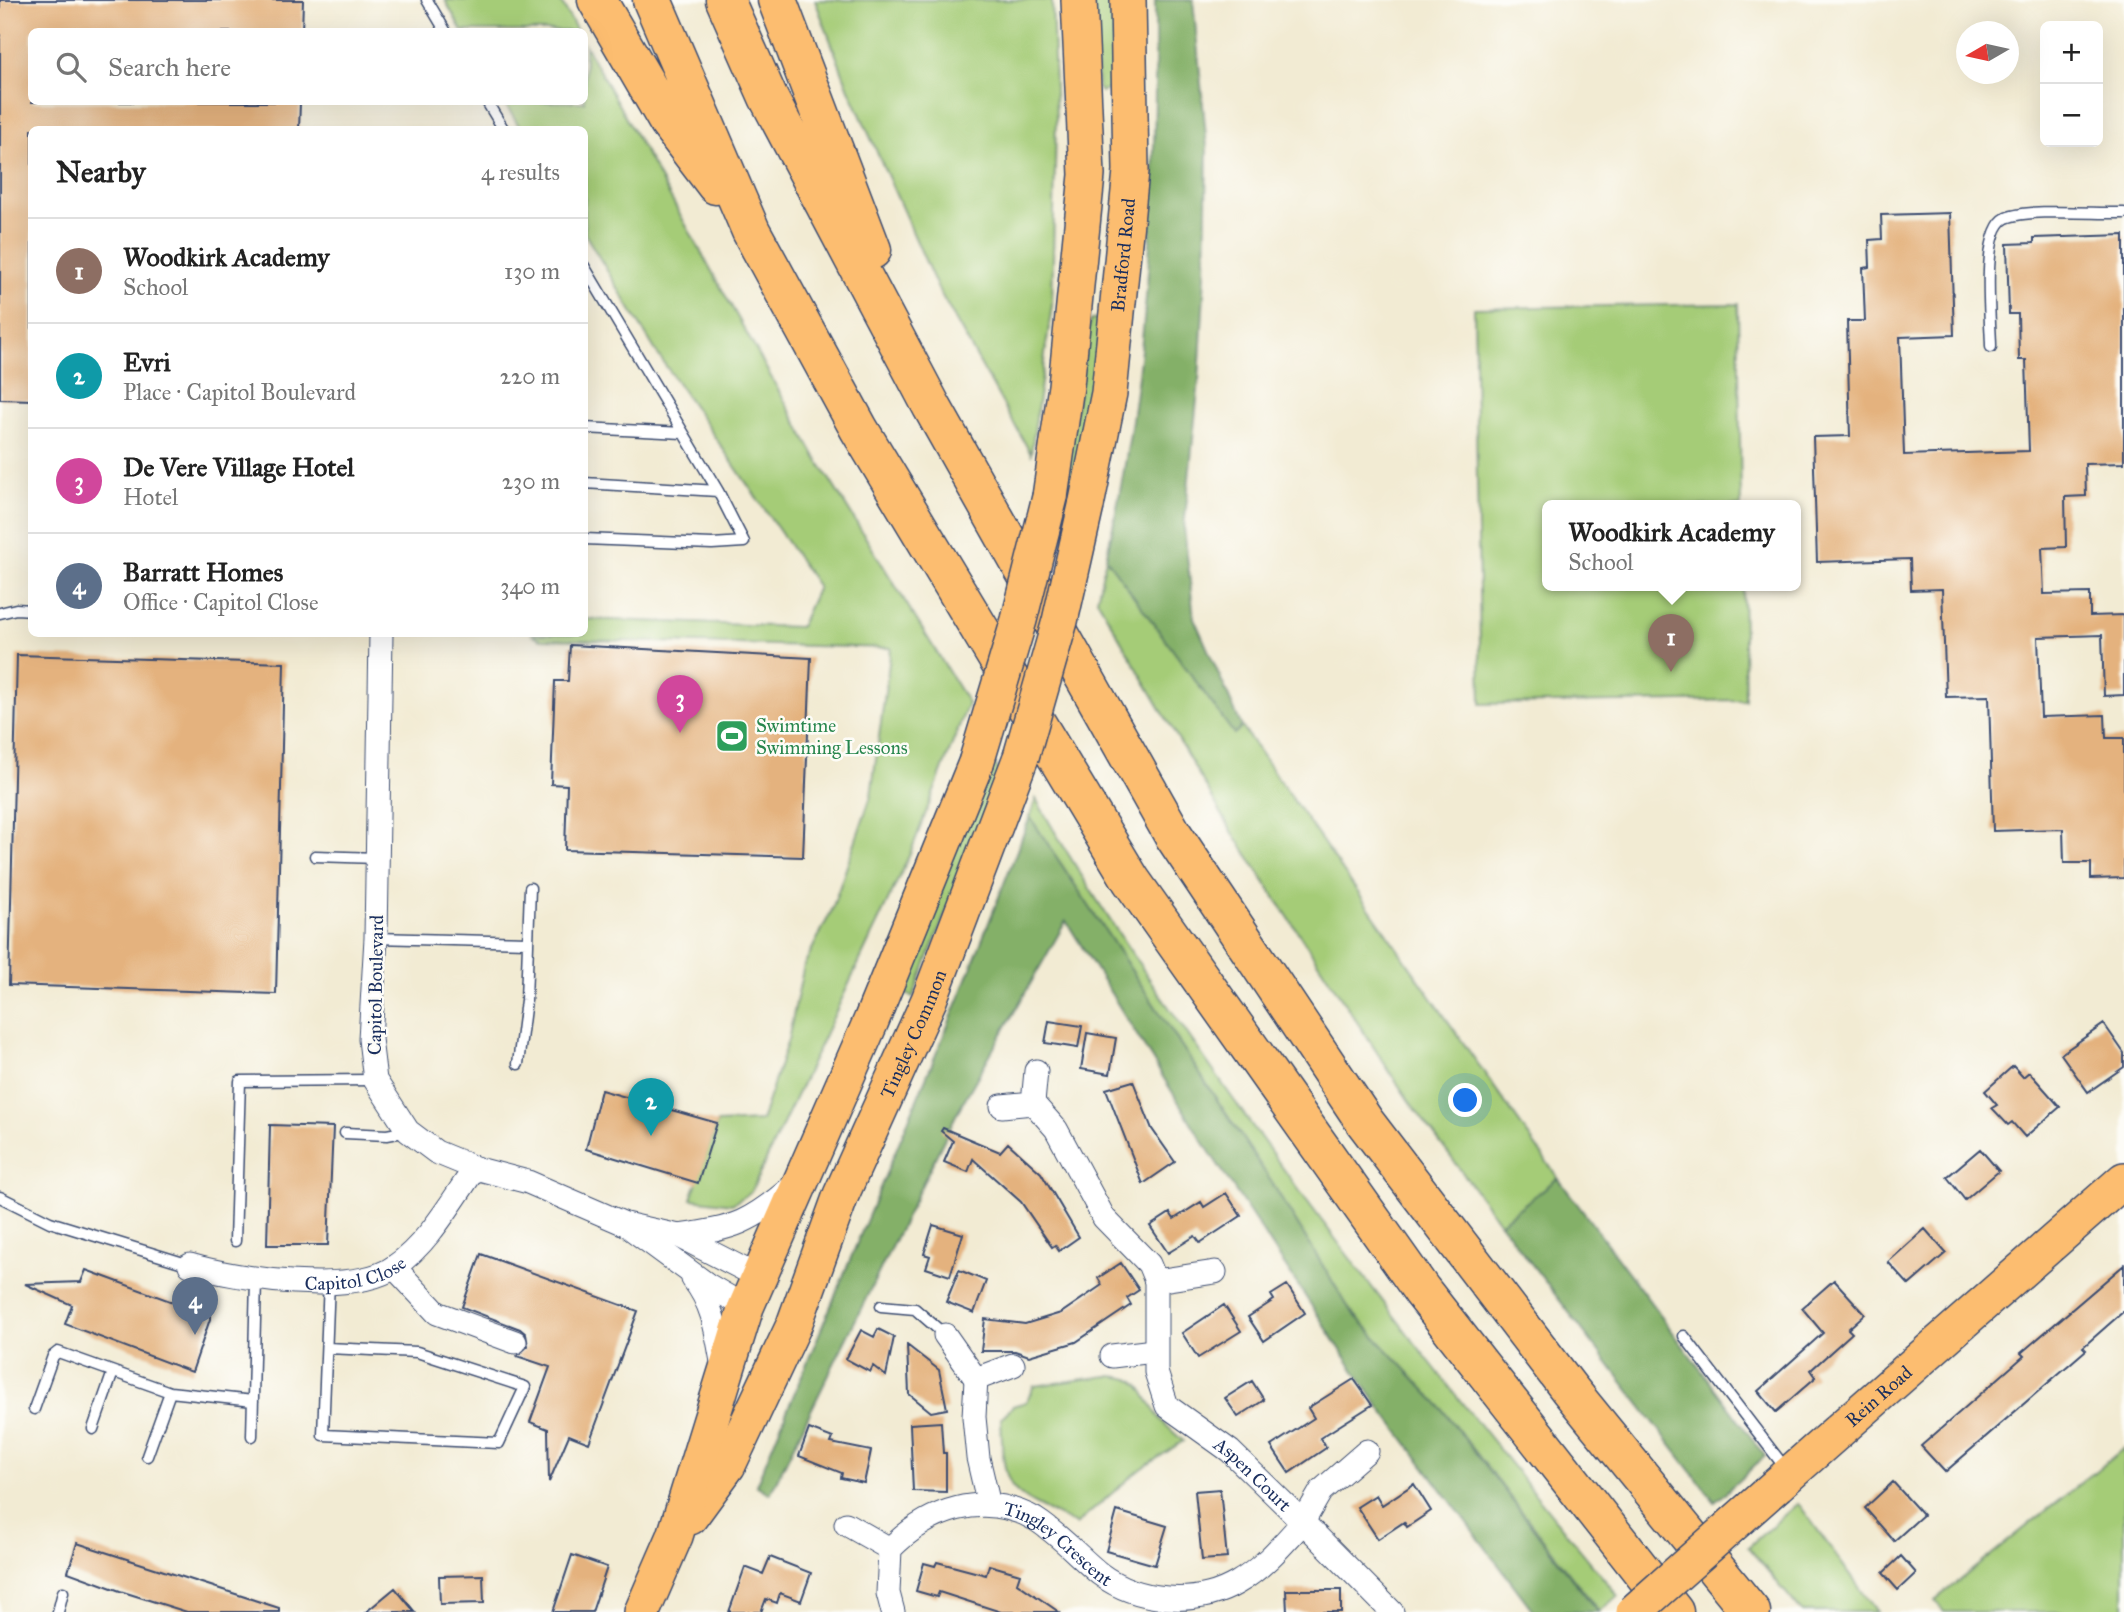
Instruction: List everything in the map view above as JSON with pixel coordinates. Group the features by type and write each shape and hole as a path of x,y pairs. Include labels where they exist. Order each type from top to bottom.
{"highway":[{"path":"597,0 668,122 751,231"},
{"path":"652,0 751,231 859,429 1131,880 1422,1291 1674,1612"},
{"path":"725,0 768,97 932,407 1172,833 1365,1122 1570,1390 1751,1612"},
{"path":"777,0 932,407"}],"main road":[{"name":"Tingley Common","path":"642,1612 675,1536 724,1370 976,764 1019,620 1050,497 1066,386 1087,175 1079,0"},
{"name":"Bradford Road","path":"1086,506 1109,393 1130,171 1128,0"},
{"name":"Tingley Common","path":"675,1536 728,1465 794,1325 841,1195 929,1000 1021,757 1060,621 1086,506"},
{"name":"Rein Road","path":"1634,1612 2124,1180"},
{"path":"794,1325 758,1293 841,1195"}],"street":[{"name":"Capitol Boulevard","path":"381,637 376,938 370,1039 375,1080 408,1131 436,1152 475,1168 528,1182 625,1224 679,1236 726,1230 747,1222 802,1178"},
{"path":"1036,1071 1033,1103 1056,1129 1104,1218 1149,1264 1156,1281 1215,1272"},
{"path":"1002,1106 1033,1103"},
{"name":"Capitol Close","path":"190,1265 256,1280 366,1280 394,1267 430,1232 475,1168"},
{"name":"Capitol Boulevard","path":"625,1224 683,1266 705,1293 713,1312 724,1370"},
{"name":"Capitol Boulevard","path":"679,1236 758,1293"},
{"name":"Capitol Boulevard","path":"683,1266 758,1293"},
{"path":"394,1267 437,1313 515,1342"},
{"name":"Aspen Court","path":"1156,1281 1154,1351 1156,1372 1167,1406 1230,1451 1303,1522 1321,1491 1367,1451"},
{"path":"945,1335 976,1379 1013,1365"},
{"path":"1112,1356 1154,1351"},
{"name":"Tingley Crescent","path":"976,1379 974,1417 978,1458 989,1505"},
{"name":"Tingley Crescent","path":"890,1549 911,1527 945,1510 989,1505 1033,1518 1102,1575 1165,1598 1200,1598 1236,1584 1269,1559 1303,1522"},
{"path":"1303,1522 1392,1612"},
{"path":"846,1524 890,1549 888,1593 893,1612"}],"lane":[{"path":"427,0 444,28"},
{"path":"489,105 502,126"},
{"path":"1991,347 1990,253 1993,234 2004,219 2021,214 2124,214"},
{"path":"588,273 718,491 744,542 712,544 588,539"},
{"path":"588,428 682,433"},
{"path":"588,483 718,491"},
{"path":"0,614 16,609 28,610"},
{"path":"315,856 377,858"},
{"path":"518,1064 526,1000 530,888"},
{"path":"376,938 527,942"},
{"path":"235,1241 240,1081 375,1080"},
{"path":"345,1133 387,1135 408,1131"},
{"path":"0,1197 50,1222 190,1265"},
{"path":"252,1436 256,1280"},
{"path":"327,1348 417,1352 525,1387 499,1443 323,1435 329,1280"},
{"path":"881,1306 915,1309 945,1335"},
{"path":"1684,1336 1783,1479"},
{"path":"34,1409 55,1353 170,1392 253,1401"},
{"path":"93,1429 113,1371"},
{"path":"148,1456 170,1392"},
{"path":"58,1612 63,1592"}],"green space":[{"path":"445,0 560,0 575,28 460,28"},
{"path":"815,0 1052,0 1056,119 1052,305 1031,454 937,287 849,89"},
{"path":"1092,0 1114,0 1114,87 1101,92 1098,88"},
{"path":"1155,0 1193,0 1207,147 1205,275 1199,380 1184,528 1194,618 1242,727 1234,734 1106,558 1121,489 1141,350 1152,210"},
{"path":"588,50 817,459 968,703 910,854 751,1192 732,1204 691,1199 717,1123 761,1121 788,1040 804,965 831,912 871,796 891,648 537,637 588,637 588,619 800,627 818,587 657,353 588,239 588,126 519,126 506,105 588,105"},
{"path":"1738,304 1741,500 1542,500 1542,591 1743,591 1745,700 1481,704 1474,308"},
{"path":"1095,319 1103,328 1074,516 1063,490 1090,321"},
{"path":"1106,558 1234,733 1242,727 1558,1178 1500,1223 1409,1101 1231,830 1097,599"},
{"path":"991,756 1000,773 913,997 897,990"},
{"path":"1036,799 1121,936 1260,1137 1410,1336 1618,1596 1599,1611 1438,1404 1350,1310 1272,1183 1030,817"},
{"path":"1030,817 1272,1183 1350,1310 1438,1404 1598,1612 1534,1612 1370,1394 1209,1151 1066,921 958,1111 770,1494 756,1485 959,999"},
{"path":"1558,1178 1765,1456 1715,1502 1500,1223"},
{"path":"1107,1376 1129,1379 1136,1383 1161,1420 1183,1441 1134,1474 1076,1525 1023,1497 1014,1488 1004,1464 1001,1418 1013,1406 1026,1402 1034,1386"},
{"path":"2124,1448 2124,1612 1944,1612 1935,1600"},
{"path":"1798,1503 1877,1612 1802,1612 1748,1547"}],"building":[{"path":"0,0 303,0 302,28 28,28 28,105 300,105 299,126 28,126 28,400 0,399"},
{"path":"1950,213 1954,335 1900,337 1904,455 2029,451 2026,360 2019,360 2018,314 2009,314 2007,244 2034,243 2034,238 2124,235 2124,463 2085,464 2086,496 2065,497 2066,547 2042,548 2044,594 2090,593 2090,616 2124,615 2124,695 2104,696 2102,635 2038,637 2041,717 2105,715 2106,738 2124,738 2124,878 2091,879 2091,863 2064,863 2063,829 1993,831 1989,696 1946,697 1942,589 1911,590 1910,559 1817,562 1813,437 1850,436 1847,321 1865,321 1863,268 1870,267 1869,240 1882,239 1881,215"},
{"path":"570,645 811,658 803,857 565,850 567,785 551,784 555,681 568,681"},
{"path":"17,655 284,663 276,994 9,985"},
{"path":"1049,1021 1082,1026 1078,1048 1045,1043"},
{"path":"2104,1024 2124,1053 2124,1067 2088,1092 2061,1054"},
{"path":"1087,1033 1116,1038 1110,1074 1081,1069"},
{"path":"2013,1066 2023,1077 2029,1072 2060,1107 2025,1137 2012,1122 2008,1125 1992,1108 1997,1105 1985,1091"},
{"path":"1133,1081 1152,1129 1175,1162 1143,1184 1106,1089"},
{"path":"601,1090 717,1123 698,1183 586,1149"},
{"path":"270,1125 333,1127 328,1245 267,1245"},
{"path":"943,1128 1000,1152 1008,1143 1041,1173 1079,1237 1059,1251 1055,1245 1052,1247 1021,1202 973,1159 968,1172 944,1162 953,1141 941,1131"},
{"path":"1980,1149 1999,1171 1965,1200 1947,1177"},
{"path":"1226,1193 1241,1216 1200,1243 1195,1236 1168,1253 1150,1226 1170,1213 1174,1219 1201,1202 1204,1207"},
{"path":"933,1225 963,1234 950,1276 926,1268 930,1256 924,1254"},
{"path":"1925,1229 1946,1253 1909,1285 1888,1262"},
{"path":"481,1254 638,1311 589,1443 569,1435 549,1482 548,1429 530,1422 550,1367 517,1356 528,1346 526,1334 520,1329 462,1307"},
{"path":"1121,1263 1139,1290 1127,1298 1131,1305 1076,1342 1029,1356 1015,1351 981,1351 985,1319 1025,1324 1061,1313 1102,1285 1098,1278"},
{"path":"2124,1265 2124,1311 2083,1347 2086,1350 1945,1472 1921,1446 2024,1356 2021,1353"},
{"path":"86,1270 211,1316 192,1372 65,1324 72,1305 25,1284 81,1282"},
{"path":"959,1270 986,1281 974,1313 946,1302"},
{"path":"1834,1280 1865,1314 1848,1329 1852,1333 1811,1370 1816,1377 1776,1412 1758,1391 1823,1333 1802,1308"},
{"path":"1287,1285 1305,1313 1264,1341 1248,1317 1274,1300 1271,1295"},
{"path":"1224,1305 1241,1331 1198,1358 1182,1333"},
{"path":"878,1329 894,1337 886,1376 873,1366 870,1372 846,1359 861,1330 874,1337"},
{"path":"907,1345 939,1370 947,1409 931,1412 909,1394"},
{"path":"1354,1379 1372,1405 1320,1438 1326,1448 1289,1473 1271,1446 1314,1418 1308,1408"},
{"path":"1252,1381 1264,1400 1238,1417 1225,1398"},
{"path":"941,1422 943,1453 946,1453 946,1492 913,1491 910,1424"},
{"path":"809,1429 833,1438 831,1443 871,1451 864,1483 841,1478 842,1473 799,1456"},
{"path":"1893,1482 1923,1515 1894,1541 1865,1508"},
{"path":"1414,1484 1431,1511 1407,1527 1404,1522 1378,1539 1357,1507 1376,1495 1382,1505"},
{"path":"1220,1489 1227,1558 1202,1560 1195,1491"},
{"path":"1117,1511 1167,1526 1155,1565 1106,1551"},
{"path":"77,1543 279,1608 279,1612 187,1612 120,1591 68,1572"},
{"path":"572,1555 607,1567 592,1612 553,1612"},
{"path":"1901,1556 1916,1573 1898,1590 1883,1573"},
{"path":"770,1557 811,1573 801,1601 780,1593 777,1603 766,1599 761,1612 729,1612 745,1567 763,1574"},
{"path":"937,1562 986,1575 989,1565 1020,1574 1017,1583 1059,1612 1001,1612 939,1592 937,1597 916,1591 924,1563 935,1566"},
{"path":"483,1575 484,1603 440,1604 439,1576"},
{"path":"395,1588 415,1612 366,1612"},
{"path":"1286,1590 1341,1590 1341,1612 1287,1612"}],"place":[{"name":"Woodkirk Academy","path":"1671,672"},
{"name":"De Vere Village Hotel","path":"680,733"},
{"name":"Swimtime Swimming Lessons","path":"732,736"},
{"name":"Evri","path":"651,1136"},
{"name":"Barratt Homes","path":"195,1335"}]}
